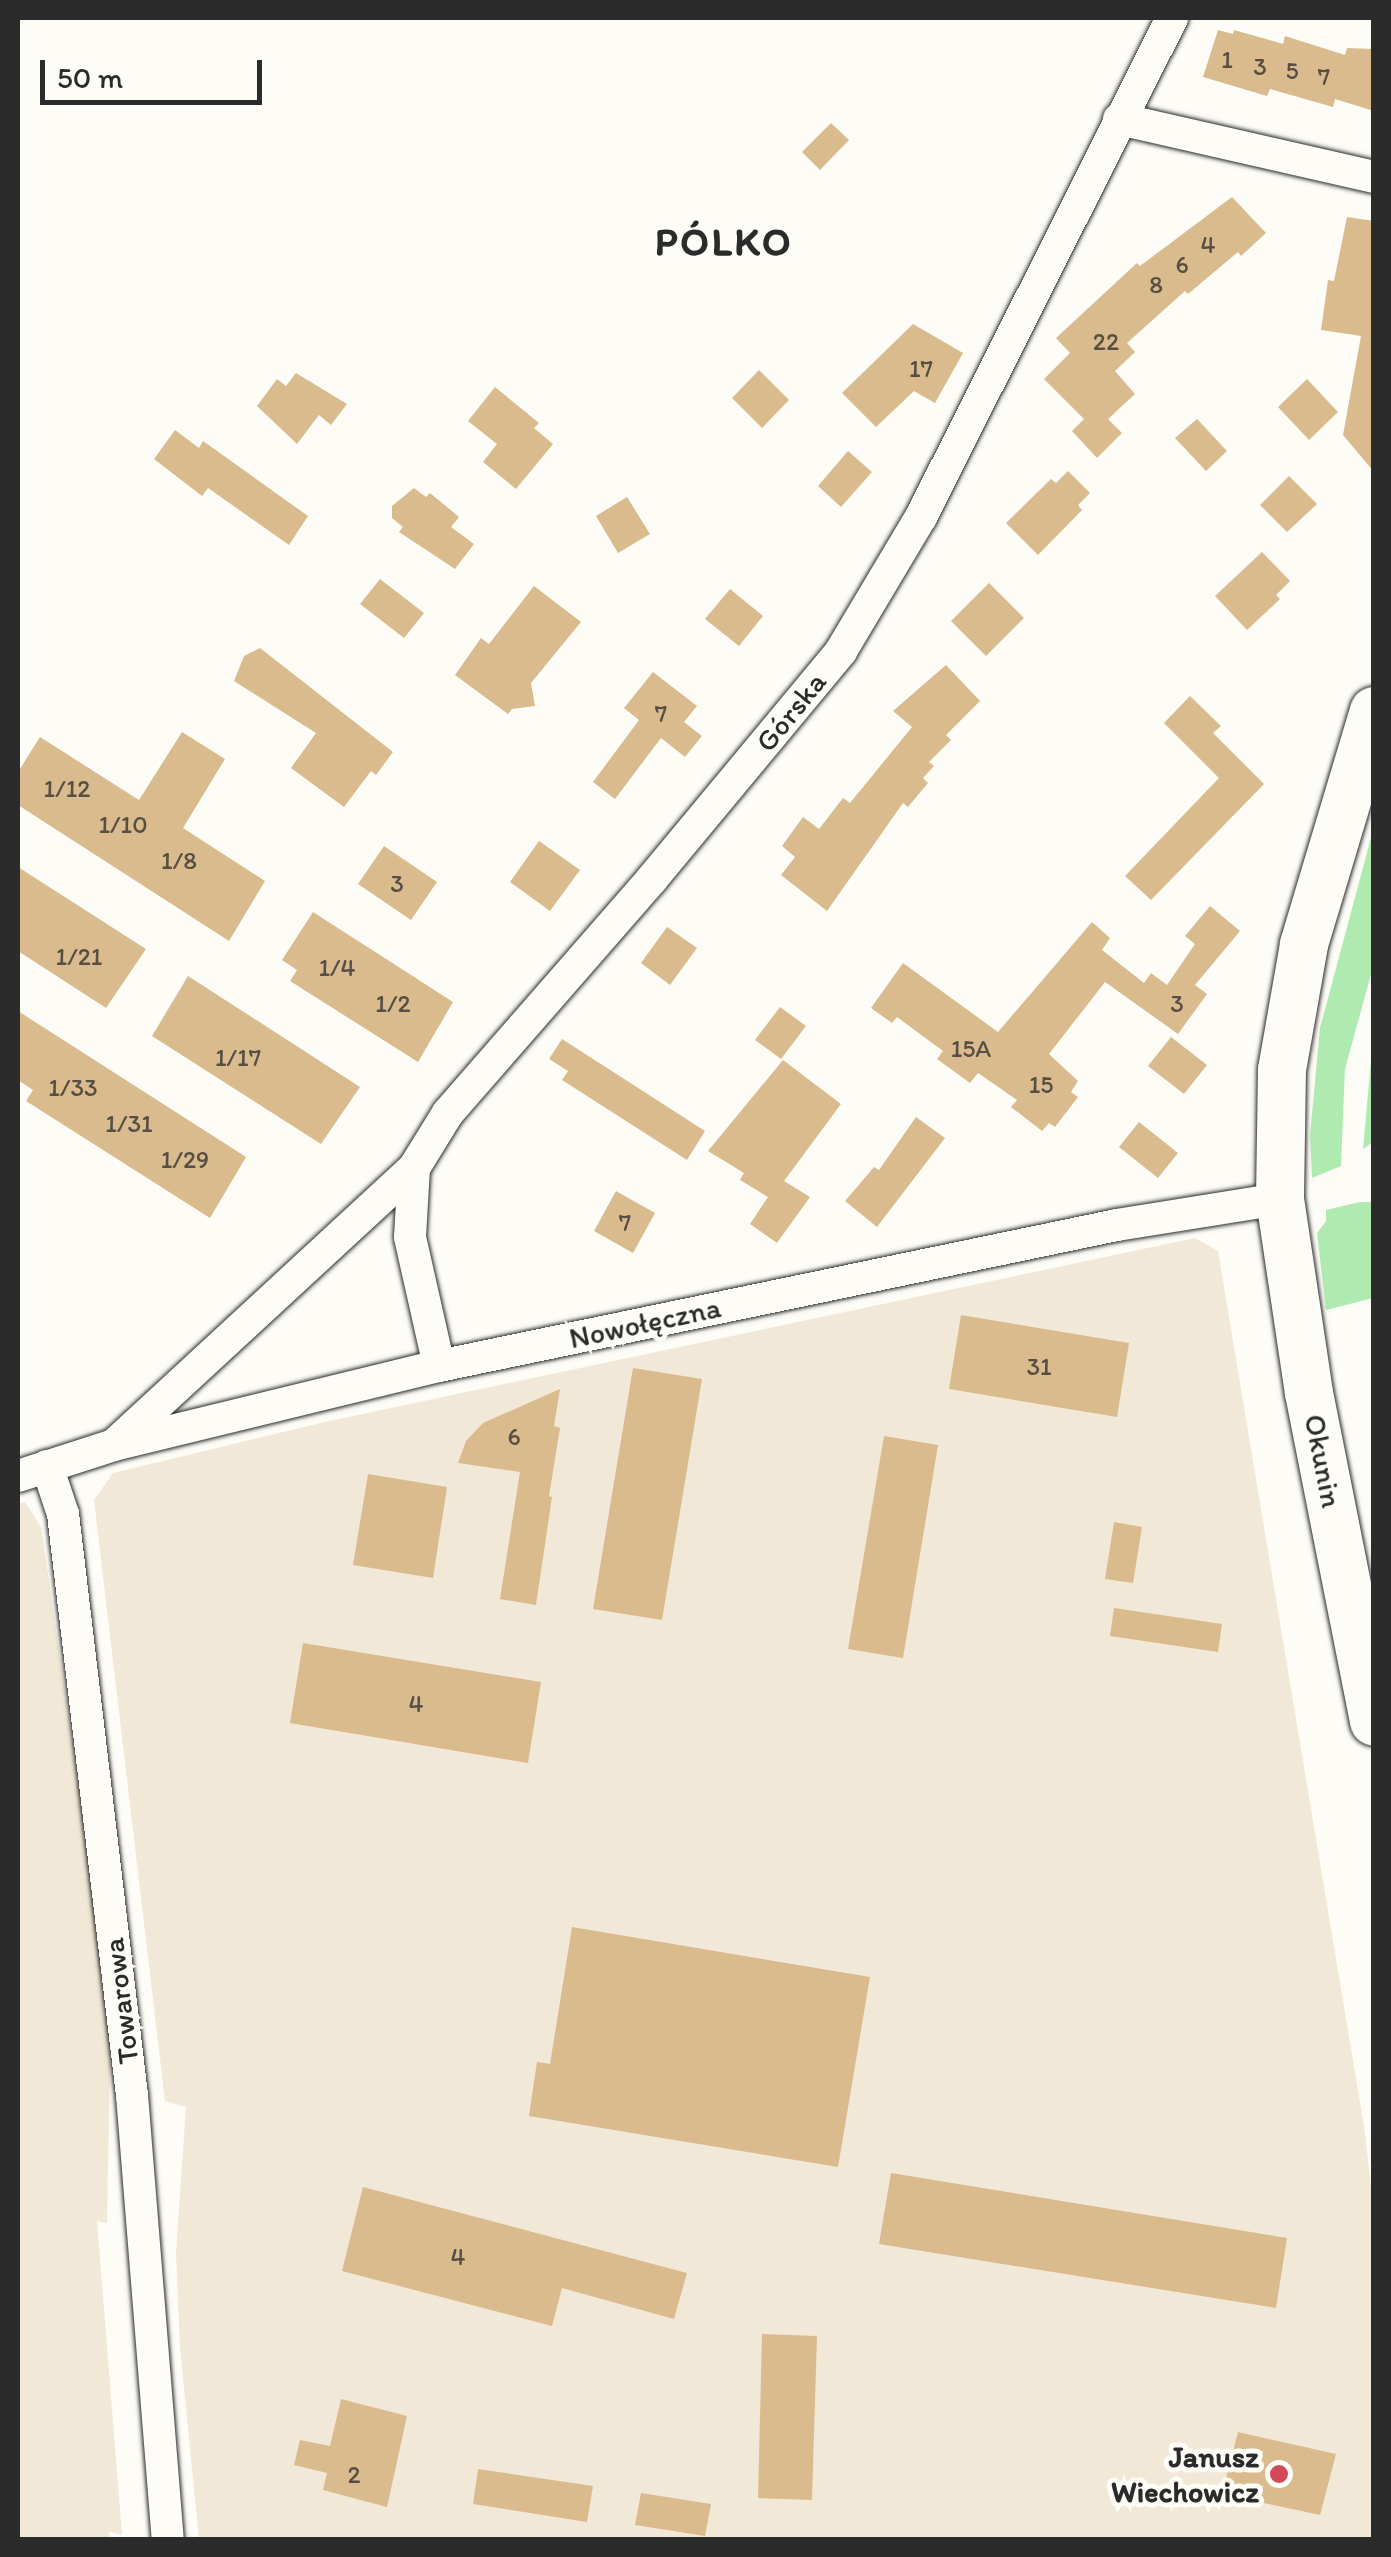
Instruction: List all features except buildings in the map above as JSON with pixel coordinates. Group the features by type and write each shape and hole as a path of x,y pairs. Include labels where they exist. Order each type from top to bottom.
{"main road":[{"name":"Okunin","path":"1374,712 1304,945 1282,1070 1280,1199 1309,1393 1374,1722"}],"street":[{"name":"Górska","path":"438,1366 410,1238 414,1168 448,1113 652,880 841,651 921,517 1172,18"},
{"path":"1119,120 1374,177"},
{"path":"114,1444 414,1168"},
{"name":"Nowołęczna","path":"32,1471 114,1444 438,1366 1118,1225 1280,1199"},
{"name":"Towarowa","path":"32,1471 63,1514 132,2095 168,2540"}],"shaded area":[{"path":"1195,1238 1218,1251 1364,2126 1373,2203 1373,2539 199,2539 180,2347 176,2253 186,2107 165,2101 94,1500 113,1473 325,1422"},
{"path":"25,1502 41,1527 111,2006 107,2223 97,2221 122,2535 109,2532 110,2540 18,2540 18,1504"}],"green space":[{"path":"1373,830 1373,967 1345,1069 1341,1166 1312,1178 1310,1135 1320,1028"},
{"path":"1373,1038 1373,1142 1363,1149"},
{"path":"1373,1202 1373,1298 1326,1310 1317,1233 1326,1221 1326,1210"}],"place":[{"name":"Janusz Wiechowicz","path":"1279,2474"}],"district":[{"name":"PÓLKO","path":"724,241"}]}
